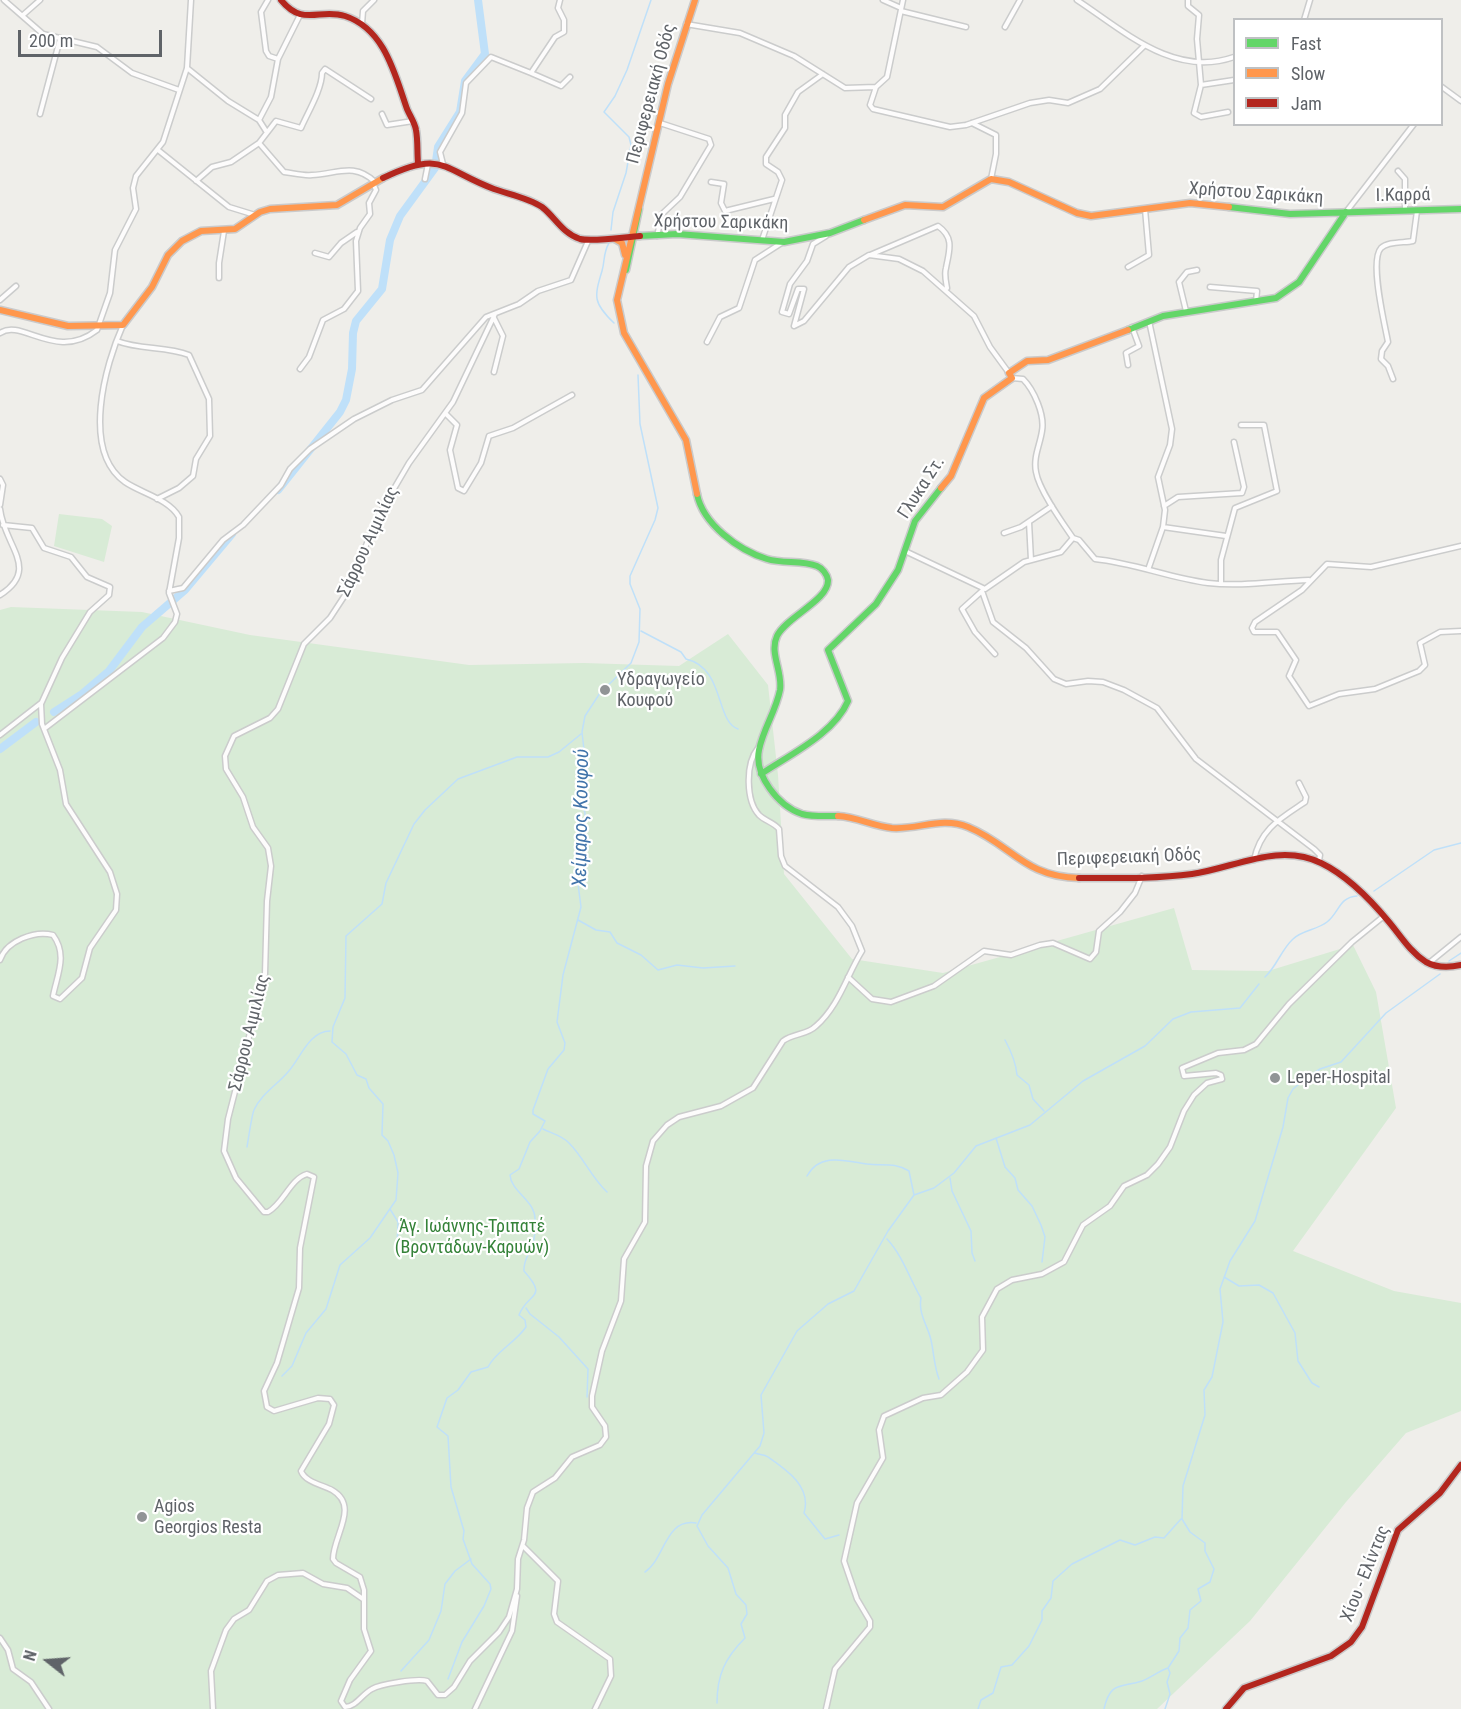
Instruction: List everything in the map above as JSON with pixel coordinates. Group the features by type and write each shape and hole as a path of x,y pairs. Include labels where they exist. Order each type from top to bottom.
{"main road":[{"path":"0,310 68,326 123,325 152,287 165,259 177,245 201,231 224,231 238,227 255,215 270,209 337,205 374,183 418,163 413,121 398,79 375,36 362,24 341,15 300,15 285,6 281,0"},
{"name":"Περιφερειακή Οδός","path":"621,286 625,260 633,237 640,196 668,84 695,0"},
{"name":"Χρήστου Σαρικάκη","path":"418,163 436,163 487,186 541,206 569,233 589,239 676,234 784,242 830,233 905,205 943,207 991,179 1025,188 1087,216 1190,203 1290,214 1346,213"},
{"name":"Περιφερειακή Οδός","path":"640,196 638,218 617,300 620,325 686,441 699,506 707,520 755,554 778,562 818,566 828,577 828,588 823,595 788,620 778,633 775,649 781,675 780,690 760,746 758,763 761,774 778,798 794,811 808,817 850,817 894,828 948,822 976,832 1028,868 1045,875 1078,878 1193,874 1291,854 1320,861 1384,916 1414,954 1429,963"},
{"name":"Ι.Καρρά","path":"1346,213 1461,209"},
{"name":"Γλυκα Στ.","path":"761,774 818,735 846,709 847,695 827,651 876,604 898,570 915,521 951,476 984,398 993,389 1027,361 1048,360 1149,321 1186,311 1256,303 1276,298 1297,284 1346,213"},
{"path":"638,218 639,228 648,237"},
{"path":"613,238 625,249 625,260"},
{"path":"1429,963 1446,967 1461,965"},
{"name":"Χίου - Ελίντας","path":"1226,1709 1244,1688 1331,1656 1352,1642 1362,1627 1396,1533 1407,1520 1440,1493 1461,1465"}],"street":[{"path":"4,0 41,32 60,39 97,47 132,73 179,90"},
{"path":"23,15 40,0"},
{"path":"0,333 12,329 63,344 87,336 98,327 110,293 115,250 136,209 133,188 136,176 158,150 166,133 187,68 191,0"},
{"path":"268,0 261,12 266,51 269,56 278,59"},
{"path":"362,24 363,11 374,0"},
{"path":"531,73 555,37 564,32 564,20 558,8 560,0"},
{"path":"883,0 901,10 966,27"},
{"path":"903,0 887,77 876,87 870,105 873,109 946,127 972,122 1030,103 1049,100 1068,103 1077,100 1100,89 1144,46"},
{"path":"1005,27 1020,0"},
{"path":"1077,0 1144,46 1166,56 1212,63 1233,57"},
{"path":"1188,0 1188,6 1199,15 1201,85 1193,108 1196,115 1228,112"},
{"path":"1305,18 1310,0"},
{"path":"259,120 271,97 278,59 300,15"},
{"path":"686,24 740,33 794,56 845,88 876,87"},
{"path":"39,114 60,39"},
{"path":"425,179 462,113 465,86 485,62 495,57 561,86 570,77"},
{"path":"187,68 228,101 259,120 266,131"},
{"path":"196,181 212,167 231,162 258,144 266,131 278,121 301,128 310,104 321,89 322,72 325,69 371,99"},
{"path":"761,242 782,177 766,164 766,157 785,128 785,115 798,92 823,74"},
{"path":"1201,85 1233,80"},
{"path":"1443,88 1461,101"},
{"path":"382,114 387,124 413,121"},
{"path":"972,122 996,135 991,179"},
{"path":"657,236 663,214 680,197 711,145 709,139 660,123"},
{"path":"1346,213 1412,126"},
{"path":"258,144 284,172 312,175 349,169 363,173 374,183 376,190 369,203 370,214 358,231 341,243 329,257 315,253"},
{"path":"158,150 234,210 255,215"},
{"path":"1398,171 1405,179 1405,211"},
{"path":"711,182 724,184 721,205 725,211 775,199"},
{"path":"1128,267 1149,255 1145,209"},
{"path":"1393,379 1380,354 1389,342 1379,296 1378,254 1386,246 1413,241 1417,211"},
{"path":"830,233 813,244 807,261 790,284 782,305 784,314 790,312 799,288 804,290 796,311 794,326 801,324 809,316 846,271 869,255 918,236 934,226 941,228 950,245 945,270 947,289"},
{"path":"219,278 224,231"},
{"path":"300,369 309,357 323,320 344,309 358,291 360,284 355,246 358,231"},
{"path":"170,594 183,588 223,540 243,525 310,449 354,419 392,400 422,390 483,319 519,304 538,291 571,280 589,239"},
{"path":"707,342 720,317 739,308 755,260 784,242"},
{"path":"869,255 908,262 947,289 976,318 990,346 1011,376 1023,379 1027,383 1042,418 1035,469 1052,506 1073,538 1079,540 1095,559 1120,561 1221,584 1309,580"},
{"path":"1186,311 1179,282 1187,272 1197,270"},
{"path":"0,300 15,286"},
{"path":"1210,287 1257,291 1256,303"},
{"path":"494,315 503,336 494,372"},
{"name":"Σάρρου Αιμιλίας","path":"363,1599 360,1578 336,1563 333,1558 346,1514 345,1504 335,1492 304,1477 302,1473 329,1424 334,1409 333,1402 321,1398 274,1411 267,1407 263,1399 264,1391 280,1356 299,1288 302,1239 314,1177 307,1174 300,1177 275,1207 264,1212 241,1185 224,1150 228,1119 265,974 267,901 271,867 268,848 253,827 243,797 227,772 225,760 234,736 266,720 276,711 304,644 339,606 354,577 372,530 394,487 446,414 494,315"},
{"path":"1149,321 1172,429 1170,445 1158,477 1164,506 1163,527 1149,567"},
{"path":"43,726 163,638 175,622 177,614 170,594 180,522 176,512 119,477 107,461 102,444 101,398 123,325"},
{"path":"1128,366 1126,353 1137,350 1139,346 1132,327"},
{"path":"117,341 131,346 187,354 210,402 210,436 196,459 194,475 179,488 157,499"},
{"path":"446,414 458,425 451,446 451,456 458,488 464,491 481,463 489,436 513,428 536,413 572,395"},
{"path":"1221,584 1221,563 1226,536 1237,506 1277,491 1264,425 1241,425"},
{"path":"1164,506 1178,497 1242,493 1244,487 1234,442"},
{"path":"0,479 3,485 0,507 3,525 21,570 18,580 0,595"},
{"path":"1004,533 1029,522 1052,506"},
{"path":"1029,522 1031,560"},
{"path":"0,960 6,948 24,938 40,933 53,935 59,949 61,965 53,996 60,999 82,978 90,948 111,918 117,903 117,890 110,872 66,804 60,770 43,726 41,705 62,658 90,612 109,595 110,587 87,577 71,557 44,548 32,528 3,525"},
{"path":"1163,527 1226,536"},
{"path":"994,654 975,632 962,609 984,590 1031,560 1058,554 1073,538"},
{"path":"1461,546 1371,567 1329,563 1322,567 1302,590 1255,622 1252,628 1256,633 1275,631 1280,635 1295,658 1295,666 1289,676 1304,702 1312,706 1339,693 1376,689 1419,671 1425,665 1421,642 1440,632 1461,631"},
{"path":"905,551 984,590 992,621 1026,648 1057,681 1066,684 1088,681 1103,682 1124,690 1157,708 1196,759 1314,849 1320,855 1320,861"},
{"path":"0,735 41,705"},
{"path":"475,1709 514,1626 518,1559 523,1546 527,1508 533,1492 555,1478 572,1457 598,1446 606,1437 604,1424 592,1407 592,1396 602,1351 621,1301 624,1259 645,1222 646,1166 654,1141 667,1125 679,1117 721,1107 756,1085 783,1041 794,1035 808,1033 822,1020 837,1000 862,949 852,926 832,902 785,866 781,856 779,828 760,816 752,804 749,788 752,758 760,746"},
{"path":"1254,860 1262,834 1305,802 1306,796 1299,783"},
{"path":"848,977 872,999 891,1002 934,986 976,954 986,950 1016,954 1053,943 1084,958 1092,958 1096,952 1099,931 1120,912 1135,893 1142,876"},
{"path":"826,1709 835,1669 870,1627 870,1619 852,1588 844,1561 857,1503 883,1458 879,1430 882,1418 891,1411 917,1400 939,1396 951,1387 981,1353 984,1342 982,1317 997,1289 1012,1280 1040,1275 1062,1264 1083,1225 1110,1206 1124,1186 1147,1175 1158,1164 1170,1147 1189,1102 1207,1083 1222,1079 1221,1075 1216,1073 1184,1076 1181,1073 1182,1068 1218,1053 1244,1050 1256,1044 1289,1005 1352,942 1384,916"},
{"path":"1429,963 1461,937"},
{"path":"523,1546 558,1581 555,1614 557,1622 610,1659 611,1676 595,1709"},
{"path":"213,1709 211,1671 226,1630 234,1618 249,1610 261,1587 272,1578 303,1574 323,1584 347,1588 363,1599 363,1623 371,1651 344,1690 341,1701 346,1707 354,1704 376,1687 419,1680 428,1681 439,1695 448,1694 457,1684 470,1661 503,1626 517,1589"},
{"path":"0,1638 7,1647 13,1669 31,1682 50,1709"}],"green space":[{"path":"59,514 102,519 112,526 104,562 54,546"},
{"name":"Άγ. Ιωάννης-Τριπατέ (Βροντάδων-Καρυών)","path":"11,607 142,612 250,635 469,665 584,663 679,666 728,634 768,685 778,775 784,874 852,959 943,973 1174,908 1192,970 1268,971 1353,945 1376,992 1396,1108 1293,1251 1394,1291 1461,1303 1461,1411 1406,1433 1346,1502 1250,1621 1157,1709 0,1709 0,610"}],"waterway":[{"path":"278,490 340,412 346,400 352,369 353,333 356,321 382,289 390,240 400,216 435,168 438,147 460,112 465,81 485,54 478,0"},
{"name":"Χείμαρος Κουφού","path":"611,230 613,212 626,173 631,145 629,137 604,112 615,96 627,70 651,0"},
{"name":"Χείμαρος Κουφού","path":"609,243 597,299 602,310 614,323"},
{"name":"Χείμαρος Κουφού","path":"448,1679 462,1642 484,1606 491,1589 490,1584 472,1564 463,1539 464,1531 451,1487 448,1436 437,1427 447,1398 458,1390 471,1372 488,1367 495,1357 526,1327 525,1320 519,1315 536,1291 524,1271 534,1239 534,1213 532,1207 514,1187 510,1175 519,1169 530,1142 545,1121 533,1114 533,1110 548,1069 564,1050 565,1043 557,1022 563,975 581,907 577,876 585,828 585,813 580,796 585,759 582,732 585,716 600,693 631,663 639,642 640,609 630,584 630,576 658,508 640,424 638,375"},
{"path":"54,712 82,694 109,671 142,627 185,590 232,534"},
{"path":"641,631 681,652 686,659 698,664 707,673 714,683 726,716 738,729"},
{"path":"0,749 36,722"},
{"path":"282,1376 292,1366 306,1333 326,1309 340,1265 370,1238 396,1200 398,1173 394,1155 388,1141 382,1135 383,1104 369,1088 366,1079 357,1075 346,1054 332,1042 333,1027 345,998 346,936 382,904 386,883 414,824 425,810 458,779 517,757 548,757 559,752 581,734"},
{"path":"1374,891 1434,850 1461,843"},
{"path":"1265,977 1293,939 1327,922 1346,899 1357,896"},
{"path":"578,920 596,930 610,932 617,943 641,955 658,970 677,965 703,968 735,966"},
{"path":"1449,961 1461,953"},
{"path":"1165,1709 1170,1694 1167,1682 1170,1673 1168,1668 1179,1651 1180,1638 1188,1628 1190,1610 1201,1601 1198,1589 1210,1582 1214,1569 1205,1551 1205,1543 1190,1532 1182,1519 1183,1486 1205,1415 1204,1390 1212,1377 1223,1322 1220,1289 1230,1261 1255,1221 1283,1127 1288,1098 1293,1089 1309,1076 1320,1069 1341,1062 1386,1013 1440,974"},
{"path":"717,1703 721,1675 727,1660 745,1638 741,1624 747,1614 746,1605 736,1594 728,1568 708,1546 697,1526 702,1515 760,1446 764,1433 761,1395 797,1331 828,1304 854,1291 888,1231 914,1195 934,1188 954,1173 976,1146 1030,1125 1083,1081 1145,1046 1173,1019 1191,1012 1240,1008 1259,984"},
{"path":"247,1147 253,1112 257,1104 288,1072 311,1041 323,1032 330,1031"},
{"path":"1005,1040 1013,1057 1017,1075 1029,1085 1033,1099 1044,1111"},
{"path":"543,1129 569,1143 607,1192"},
{"path":"996,1138 1005,1167 1015,1178 1018,1190 1032,1206 1041,1225 1045,1237 1042,1262"},
{"path":"807,1176 812,1168 826,1161 842,1160 893,1165 909,1171 914,1195"},
{"path":"950,1178 952,1191 971,1231 972,1253 975,1261"},
{"path":"390,1209 398,1222 397,1247"},
{"path":"887,1239 902,1260 921,1298 922,1315 931,1340 939,1379"},
{"path":"1224,1277 1239,1286 1259,1285 1273,1293 1295,1333 1298,1361 1312,1383 1319,1387"},
{"path":"526,1308 530,1314 559,1337 588,1369 587,1397"},
{"path":"755,1453 765,1455 796,1480 804,1495 806,1504 804,1513 825,1539 839,1535"},
{"path":"978,1709 981,1700 993,1693 1001,1667 1012,1665 1029,1646 1042,1620 1042,1611 1051,1598 1053,1581 1072,1564 1120,1540 1135,1545 1155,1537 1164,1538 1181,1519"},
{"path":"645,1572 652,1566 666,1541 678,1527 686,1523 696,1523"},
{"path":"401,1671 429,1640 441,1611 445,1584 455,1571 471,1559"},
{"path":"1104,1709 1106,1700 1113,1690 1142,1681 1168,1668"}],"traffic: fast":[{"path":"1229,207 1290,214 1461,209"},
{"path":"626,270 639,209"},
{"path":"1128,330 1163,316 1276,298 1299,282 1346,212"},
{"path":"640,236 677,234 784,242 830,233 864,220"},
{"path":"761,774 822,734 841,713 848,701 828,650 876,604 898,570 915,521 941,488"},
{"path":"697,494 706,516 723,534 745,549 767,559 817,566 827,576 828,580 822,595 789,622 777,636 775,656 780,676 780,690 761,742 758,760 764,779 784,804 806,815 838,816"}],"traffic: slow":[{"path":"695,0 668,84 617,300 624,333 686,440 697,494"},
{"path":"0,310 68,326 123,325 152,287 168,255 182,241 201,231 235,229 260,212 270,209 337,205 383,178"},
{"path":"864,220 905,205 943,207 991,179 1009,182 1077,213 1091,216 1190,203 1229,207"},
{"path":"615,239 622,243 625,255"},
{"path":"941,488 951,476 984,398 1012,378 1009,373 1027,361 1048,360 1128,330"},
{"path":"838,816 892,828 939,823 958,824 983,834 1031,866 1060,876 1079,878"}],"traffic: jam":[{"path":"281,0 297,13 345,16 359,22 370,31 379,42 393,68 415,125 418,163"},
{"path":"383,178 418,165 431,163 441,165 476,182 537,204 568,233 580,239 601,240 640,236"},
{"path":"1079,878 1178,876 1208,871 1256,858 1289,855 1305,857 1331,868 1358,889 1382,913 1420,958 1443,967 1461,965"},
{"path":"1226,1709 1244,1688 1331,1656 1351,1642 1362,1627 1398,1530 1440,1493 1461,1465"}],"place":[{"name":"Υδραγωγείο Κουφού","path":"605,690"},
{"name":"Leper-Hospital","path":"1275,1078"},
{"name":"Agios Georgios Resta","path":"142,1517"}]}
